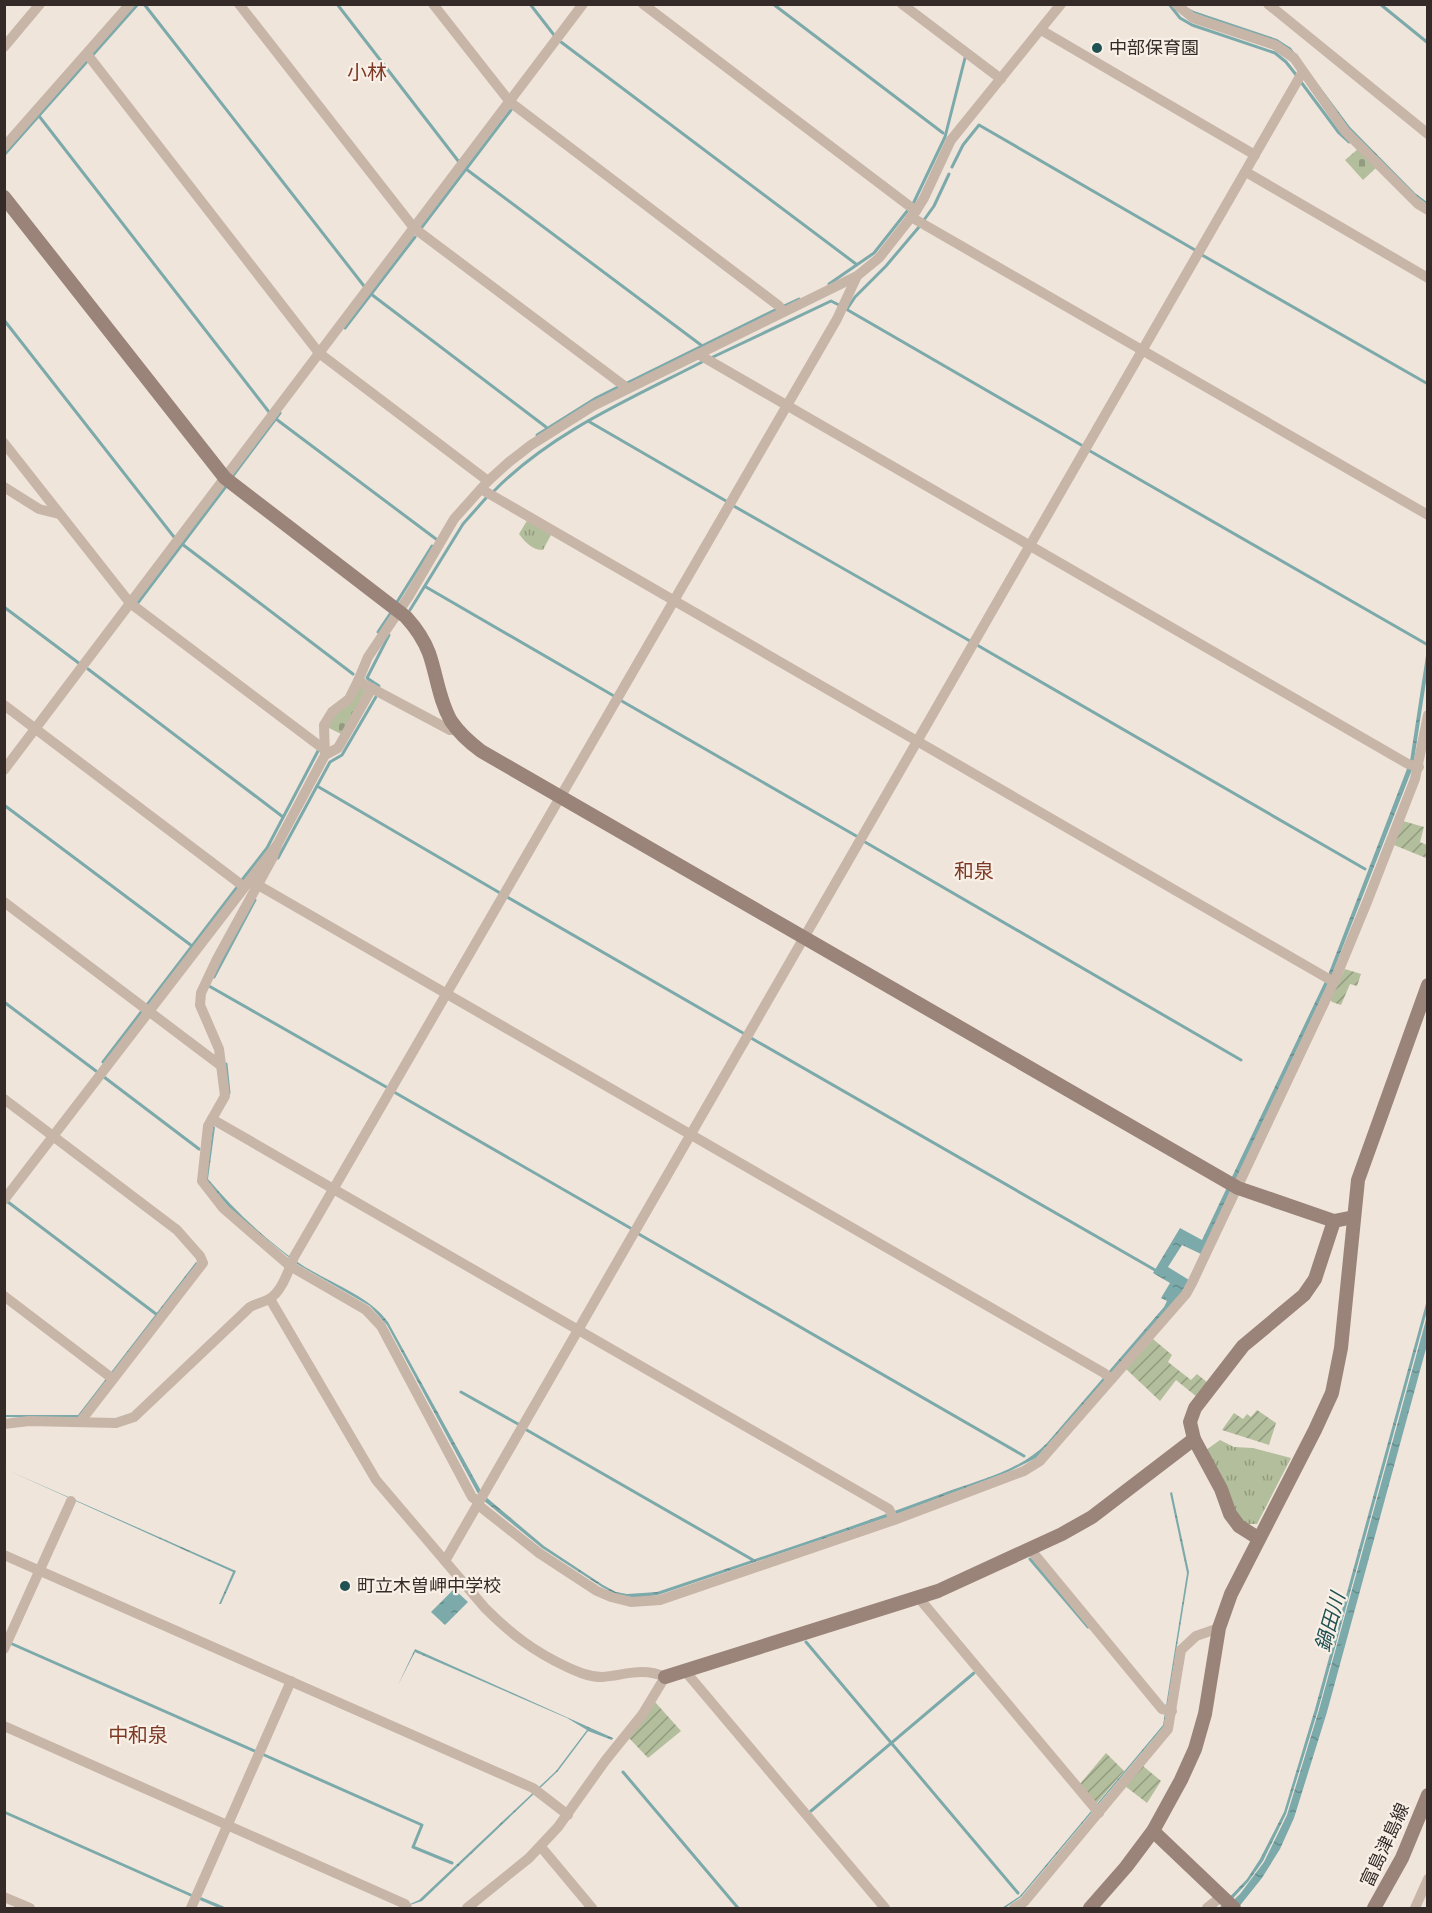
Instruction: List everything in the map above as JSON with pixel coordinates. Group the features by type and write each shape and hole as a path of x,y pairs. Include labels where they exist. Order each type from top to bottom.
{"street":[{"path":"4,47 40,4"},
{"path":"4,147 89,56 130,4"},
{"path":"240,4 414,228 627,388"},
{"path":"434,4 510,102 779,306 783,312"},
{"path":"4,771 38,730 130,603 583,4"},
{"path":"643,4 914,214 1143,351 1428,515"},
{"path":"902,4 1001,79"},
{"path":"1061,4 951,140 914,214 879,258 858,276 593,406 531,445 485,485 454,519 368,657 349,699 333,712 324,726 322,750 276,845 273,857 201,993 200,1005 216,1039 225,1096 208,1126 202,1181 223,1208 292,1262 366,1310 381,1326 472,1497 480,1499 539,1554 597,1591 621,1601 641,1603 660,1600 1031,1467 1048,1453 1108,1376 1186,1294 1233,1185 1367,902 1414,766 1428,715"},
{"path":"1176,4 1192,18 1281,48 1293,58 1345,131 1418,204 1428,210"},
{"path":"1268,4 1428,134"},
{"path":"1041,30 1255,154"},
{"path":"89,56 319,353 485,485 673,600 1330,980"},
{"path":"445,1561 1302,73"},
{"path":"1246,172 1428,278"},
{"path":"4,197 225,478 398,609 412,624 424,643 446,710 457,730 481,751 1233,1185 1334,1221 1354,1217"},
{"path":"4,1424 28,1421 116,1423 134,1417 250,1307 270,1299 288,1275 292,1262 837,319 858,276"},
{"path":"698,354 1414,766"},
{"path":"4,443 130,603 322,750 338,748 372,688"},
{"path":"4,487 39,509 59,514"},
{"path":"358,681 450,730 457,730"},
{"path":"4,705 243,886"},
{"path":"4,1200 276,845"},
{"path":"258,885 1108,1376"},
{"path":"4,902 220,1065"},
{"path":"1090,1908 1153,1832 1181,1780 1195,1749 1205,1714 1219,1628 1231,1594 1332,1393 1341,1348 1358,1180 1425,1003 1428,985"},
{"path":"4,1099 177,1230 200,1256 203,1263 111,1377 80,1422"},
{"path":"212,1119 578,1329 892,1515"},
{"path":"1258,1538 1239,1526 1230,1514 1221,1489 1194,1439 1190,1422 1195,1408 1243,1346 1304,1295 1315,1279 1334,1221"},
{"path":"4,1296 111,1377"},
{"path":"270,1299 376,1480 445,1561 503,1626 532,1649 593,1677 635,1671 665,1677 938,1591 1030,1549 1092,1517 1194,1439"},
{"path":"4,1649 70,1501"},
{"path":"1030,1549 1168,1710"},
{"path":"4,1555 536,1789 568,1815"},
{"path":"918,1598 1096,1810"},
{"path":"1014,1908 1024,1902 1096,1810 1168,1729 1168,1710 1182,1650 1196,1635 1219,1628"},
{"path":"685,1671 885,1908"},
{"path":"467,1908 541,1847 568,1815 605,1761 642,1715 665,1677"},
{"path":"191,1908 291,1681"},
{"path":"4,1726 406,1906"},
{"name":"富島津島線","path":"1374,1908 1402,1858 1423,1814 1428,1795"},
{"path":"1153,1832 1227,1901 1207,1908"},
{"path":"541,1847 592,1908"},
{"path":"1415,1908 1428,1879"},
{"path":"4,1897 30,1908"}],"green space":[{"path":"1358,149 1377,167 1363,180 1345,160"},
{"path":"528,519 552,533 543,550 526,543 519,534"},
{"path":"358,684 366,689 343,735 327,727"},
{"path":"1403,821 1424,827 1420,842 1427,845 1426,858 1394,845"},
{"path":"1345,969 1361,974 1357,986 1350,984 1341,1005 1330,999"},
{"path":"1153,1339 1172,1355 1168,1362 1191,1380 1197,1374 1208,1383 1197,1397 1176,1380 1160,1401 1126,1369"},
{"path":"1257,1410 1276,1423 1269,1445 1222,1430 1234,1413 1243,1419 1247,1414 1251,1417"},
{"path":"1220,1440 1234,1447 1253,1448 1291,1458 1257,1524 1245,1524 1238,1520 1206,1450"},
{"path":"655,1702 681,1731 648,1758 629,1738"},
{"path":"1106,1753 1124,1771 1096,1804 1079,1785"},
{"path":"1143,1766 1161,1781 1147,1803 1125,1786"}],"water":[{"path":"1182,5 1277,39 1291,48 1350,127 1427,204 1414,195 1348,128 1277,42 1194,13"},
{"path":"1427,649 1427,675 1413,767 1331,977 1201,1254 1182,1245 1168,1267 1189,1280 1183,1292 1036,1458 1008,1472 891,1516 658,1595 637,1598 615,1594 542,1548 483,1500 387,1325 370,1306 297,1264 232,1211 206,1180 213,1126 215,1127 208,1179 249,1223 284,1252 307,1268 369,1303 379,1312 388,1322 486,1497 544,1546 616,1592 627,1594 657,1592 835,1532 1011,1468 1036,1453 1047,1443 1164,1307 1167,1301 1161,1298 1170,1283 1153,1273 1180,1228 1202,1240 1328,975 1410,761"},
{"path":"196,1262 198,1263 78,1418 5,1417 5,1415 78,1415"},
{"path":"1427,1300 1427,1311 1318,1710 1286,1814 1263,1861 1248,1882 1224,1908 1219,1908 1247,1879 1284,1812 1315,1709"},
{"path":"1427,1316 1427,1345 1327,1712 1294,1818 1280,1849 1262,1878 1238,1908 1225,1908 1240,1894 1264,1862 1287,1815 1319,1710"},
{"path":"5,1469 236,1571 221,1604 219,1604 233,1572"},
{"path":"1172,1492 1189,1572 1164,1726 1021,1897 1002,1908 1020,1896 1163,1725 1187,1573 1170,1493"},
{"path":"454,1589 468,1602 445,1625 431,1612"},
{"path":"415,1649 613,1738 612,1740 588,1731 558,1771 422,1901 401,1908 419,1900 556,1771 587,1730 567,1718 415,1652 398,1685"}],"waterway":[{"path":"4,155 138,4"},
{"path":"144,4 364,286"},
{"path":"337,4 459,162"},
{"path":"530,4 554,35"},
{"path":"773,4 943,133"},
{"path":"1169,4 1180,18 1192,25 1275,53 1297,76"},
{"path":"1380,4 1428,43"},
{"path":"561,42 856,264"},
{"path":"913,204 945,137 965,58"},
{"path":"1301,82 1339,133 1349,142"},
{"path":"422,227 511,110"},
{"path":"39,116 269,412"},
{"path":"952,167 963,145 979,125 1195,250"},
{"path":"466,169 701,345"},
{"path":"924,220 934,206 949,174"},
{"path":"829,284 874,253 908,210"},
{"path":"847,309 855,297 886,266 919,227"},
{"path":"345,328 415,237"},
{"path":"1202,255 1428,384"},
{"path":"371,294 546,427"},
{"path":"784,306 799,299"},
{"path":"713,357 831,301 839,305"},
{"path":"625,384 777,309"},
{"path":"846,309 1083,446"},
{"path":"4,320 174,537"},
{"path":"494,491 517,470 566,434 702,362"},
{"path":"537,435 618,387"},
{"path":"232,477 280,413"},
{"path":"276,419 436,539"},
{"path":"588,421 726,501"},
{"path":"1090,451 1428,645"},
{"path":"137,604 227,485"},
{"path":"410,610 463,524 486,498"},
{"path":"732,505 970,641"},
{"path":"182,544 353,674"},
{"path":"397,602 432,546"},
{"path":"426,587 614,696"},
{"path":"4,607 80,664"},
{"path":"378,632 392,611"},
{"path":"379,686 367,678 389,635"},
{"path":"977,645 1365,869"},
{"path":"88,669 283,817"},
{"path":"278,858 330,762 342,755 377,695"},
{"path":"620,700 858,837"},
{"path":"242,880 267,848 319,749"},
{"path":"317,786 500,893"},
{"path":"4,805 192,946"},
{"path":"865,842 1241,1060"},
{"path":"147,1005 238,886"},
{"path":"507,897 743,1033"},
{"path":"214,977 255,900"},
{"path":"209,986 388,1088"},
{"path":"4,1002 96,1071"},
{"path":"103,1062 142,1011"},
{"path":"751,1038 1155,1270"},
{"path":"226,1064 229,1093"},
{"path":"104,1077 199,1149"},
{"path":"394,1092 632,1229"},
{"path":"8,1202 156,1314"},
{"path":"637,1233 1024,1456"},
{"path":"461,1392 518,1424"},
{"path":"525,1429 753,1560"},
{"path":"1030,1559 1088,1627"},
{"path":"806,1642 1018,1893"},
{"path":"10,1643 257,1752"},
{"path":"811,1811 974,1673"},
{"path":"262,1754 422,1825 413,1847 452,1863"},
{"path":"623,1772 738,1908"},
{"path":"4,1812 193,1896"},
{"path":"199,1898 223,1908"}],"place":[{"name":"中部保育園","path":"1097,48"},
{"name":"町立木曽岬中学校","path":"345,1586"}],"district":[{"name":"小林","path":"367,72"},
{"name":"和泉","path":"974,871"},
{"name":"中和泉","path":"138,1735"}],"water label":[{"name":"鍋田川","path":"1330,1622"}]}
